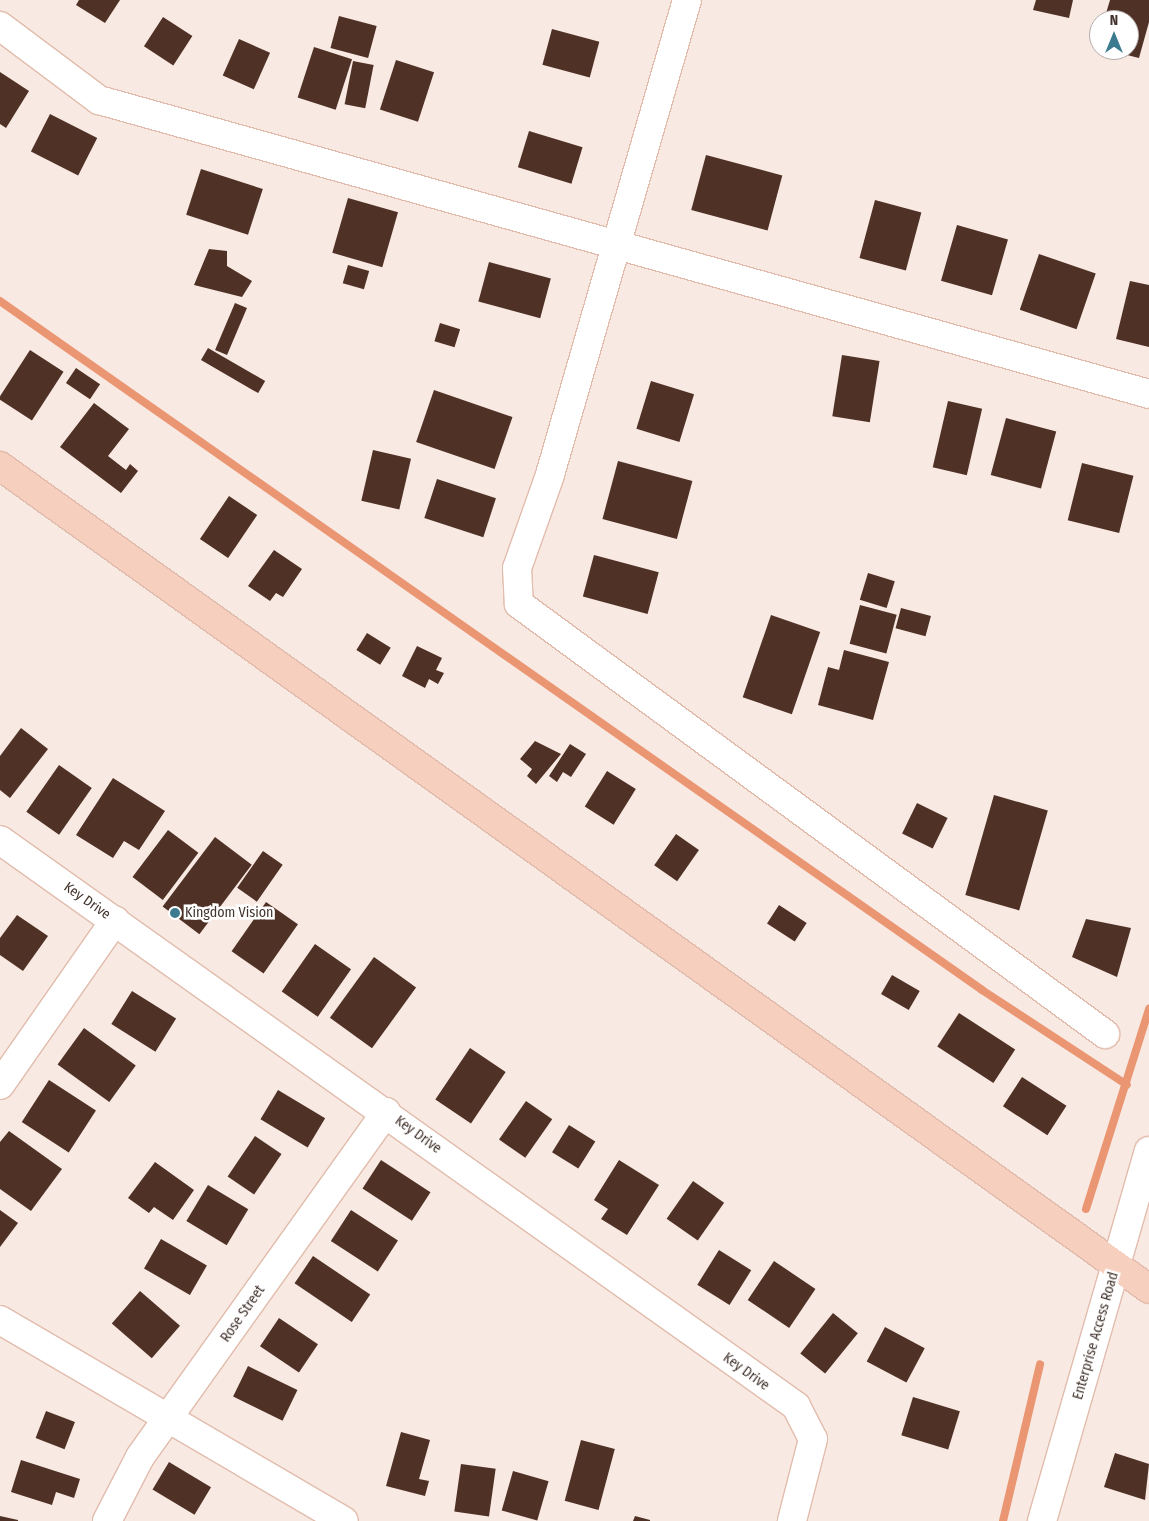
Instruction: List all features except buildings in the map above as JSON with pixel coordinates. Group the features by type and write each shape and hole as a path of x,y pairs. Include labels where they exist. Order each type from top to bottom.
{"main road":[{"path":"0,466 1149,1288"}],"street":[{"path":"687,0 550,475 517,568 519,604 1105,1034"},
{"path":"0,26 99,100 1149,394"},
{"name":"Key Drive","path":"0,840 386,1112 796,1406 807,1423 812,1447 792,1521"},
{"path":"0,1085 115,920"},
{"name":"Rose Street","path":"107,1521 140,1456 168,1420 386,1112"},
{"name":"Enterprise Access Road","path":"1042,1521 1149,1151"},
{"path":"0,1320 168,1420 344,1521"}],"waterway":[{"path":"0,301 982,990 1127,1085"},
{"path":"1086,1209 1149,1009"},
{"path":"1003,1521 1040,1364"}],"place":[{"name":"Kingdom Vision","path":"175,913"}]}
